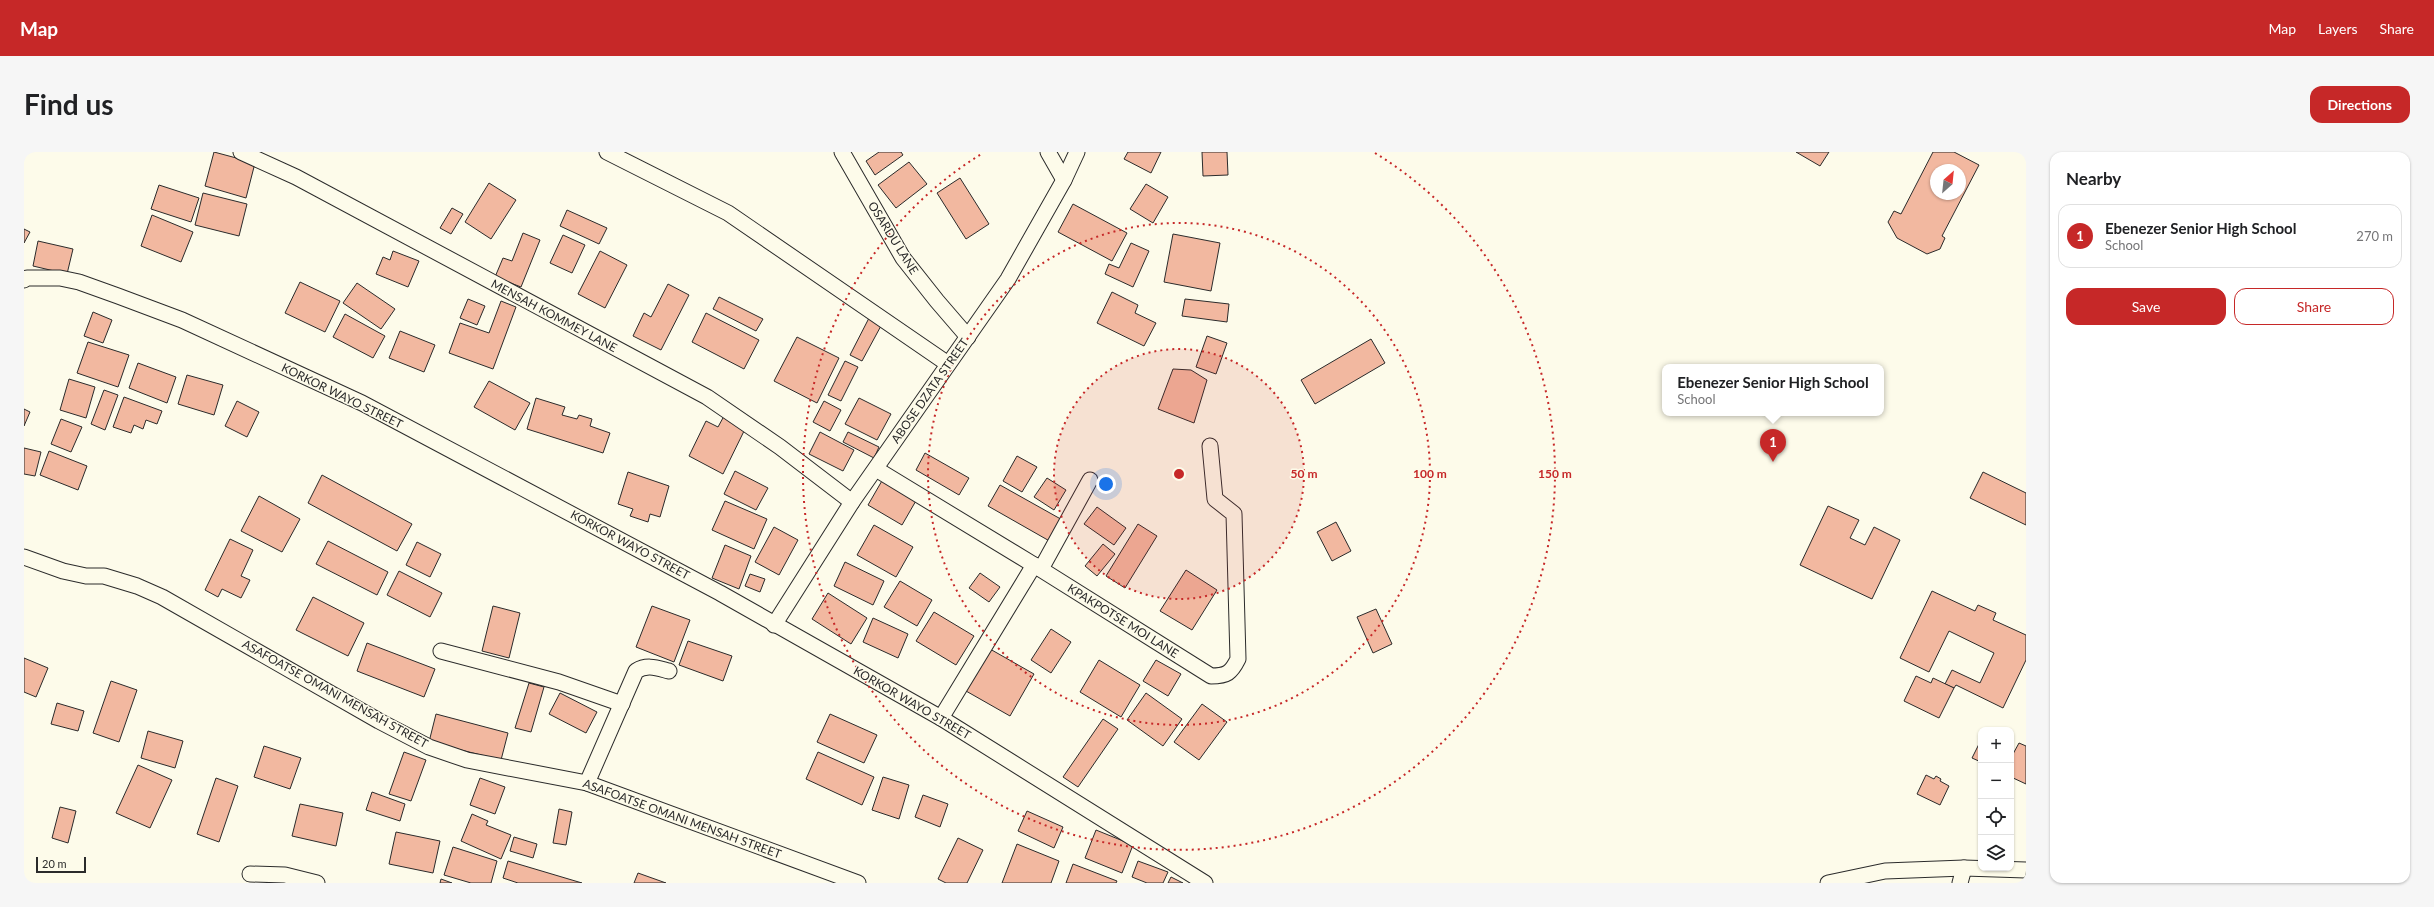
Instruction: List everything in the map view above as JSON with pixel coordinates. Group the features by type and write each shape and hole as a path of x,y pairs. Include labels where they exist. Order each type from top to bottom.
{"street":[{"name":"MENSAH KOMMEY LANE","path":"241,152 296,176 707,397 780,447 852,502"},
{"path":"607,152 728,213 948,364"},
{"name":"OSARDU LANE","path":"842,152 903,258 968,337"},
{"path":"1048,152 1064,180"},
{"name":"ABOSE DZATA STREET","path":"774,625 852,502 1008,279 1064,180 1077,152"},
{"name":"KORKOR WAYO STREET","path":"24,280 28,278 60,278 79,282 118,296 182,320 347,396 720,593 774,625 941,718 1205,883"},
{"name":"KPAKPOTSE MOI LANE","path":"1038,567 1211,676 1225,676 1232,671 1238,659 1234,514 1215,499 1210,446"},
{"path":"876,469 1038,567"},
{"path":"941,718 1038,567 1090,480"},
{"name":"ASAFOATSE OMANI MENSAH STREET","path":"24,557 63,572 104,576 137,586 162,597 379,721 429,747 467,760 587,784 858,883"},
{"path":"441,651 559,682 622,704"},
{"path":"587,784 636,671 642,668 651,667 669,671"},
{"path":"1828,883 1886,871 1964,868 2026,870"},
{"path":"1960,883 1964,868"},
{"path":"250,874 285,875 318,883"}],"building":[{"path":"214,152 255,163 246,198 205,186"},
{"path":"879,152 901,152 903,155 875,175 866,161"},
{"path":"1128,152 1161,152 1151,173 1124,159"},
{"path":"1202,152 1227,152 1228,175 1203,176"},
{"path":"1796,152 1829,152 1820,166"},
{"path":"1933,152 1954,152 1979,165 1966,190 1966,164 1930,164 1930,200 1961,200 1942,236 1945,238 1940,249 1927,254 1897,238 1888,222 1894,211 1901,214"},
{"path":"909,162 927,184 896,208 878,185"},
{"path":"960,178 989,224 966,239 937,193"},
{"path":"489,183 516,200 491,239 465,222"},
{"path":"1146,184 1168,197 1153,223 1130,209"},
{"path":"159,185 199,198 191,222 151,209"},
{"path":"203,193 247,204 239,236 195,225"},
{"path":"1073,204 1127,233 1112,261 1058,232"},
{"path":"452,208 463,214 451,234 440,228"},
{"path":"567,210 607,228 599,244 560,226"},
{"path":"152,215 193,232 181,262 141,246"},
{"path":"24,229 30,232 24,243"},
{"path":"523,233 540,240 521,287 495,277 503,258 512,261"},
{"path":"1173,234 1220,243 1211,291 1164,282"},
{"path":"563,235 585,245 572,273 550,263"},
{"path":"38,241 73,249 67,274 33,266"},
{"path":"1131,243 1149,251 1133,287 1105,274 1109,264 1119,268"},
{"path":"393,251 419,261 408,287 376,274 383,257 390,260"},
{"path":"600,251 627,265 605,308 578,294"},
{"path":"300,282 340,301 325,332 285,313"},
{"path":"357,283 395,309 381,329 343,303"},
{"path":"668,284 689,295 661,350 633,336 644,313 651,317"},
{"path":"1112,292 1138,305 1135,313 1156,323 1144,346 1097,323"},
{"path":"719,297 763,319 756,331 713,309"},
{"path":"468,299 485,306 477,325 460,318"},
{"path":"1185,299 1229,304 1227,322 1182,316"},
{"path":"501,301 516,307 493,369 449,353 460,323 489,333"},
{"path":"93,312 112,320 103,343 84,336"},
{"path":"706,313 759,340 744,369 692,342"},
{"path":"345,314 385,336 373,358 333,337"},
{"path":"869,318 882,324 862,361 850,355"},
{"path":"400,331 435,345 424,372 389,358"},
{"path":"1207,336 1227,343 1216,374 1196,367"},
{"path":"797,337 839,358 817,403 774,381"},
{"path":"1371,339 1385,363 1315,404 1301,380"},
{"path":"88,342 129,355 118,387 77,373"},
{"path":"845,361 858,367 841,401 828,395"},
{"path":"138,363 176,377 167,403 129,388"},
{"path":"1173,369 1191,370 1207,380 1194,423 1158,409"},
{"path":"187,375 223,385 214,415 178,404"},
{"path":"69,379 95,387 86,418 60,410"},
{"path":"489,381 530,403 515,430 474,407"},
{"path":"104,390 118,395 105,430 91,424"},
{"path":"124,397 162,411 157,424 146,420 143,429 134,425 131,433 113,427"},
{"path":"536,398 565,407 562,415 577,419 579,415 592,419 590,426 610,433 603,453 527,429"},
{"path":"859,398 891,414 877,440 845,424"},
{"path":"237,401 259,412 247,437 225,426"},
{"path":"824,401 841,410 830,431 813,422"},
{"path":"24,409 30,412 24,426"},
{"path":"724,416 746,427 723,474 689,456 706,421 718,427"},
{"path":"61,419 82,427 71,452 51,444"},
{"path":"820,432 854,450 843,471 809,454"},
{"path":"848,432 879,447 874,458 843,442"},
{"path":"24,448 41,452 35,476 24,474"},
{"path":"49,451 87,466 78,490 40,475"},
{"path":"925,453 969,478 959,495 916,470"},
{"path":"1017,456 1037,467 1022,492 1003,481"},
{"path":"735,471 768,488 756,510 724,494"},
{"path":"628,472 669,486 660,517 650,514 648,522 630,516 633,509 618,504"},
{"path":"1983,472 2026,493 2026,525 1970,498"},
{"path":"322,475 412,524 397,551 308,503"},
{"path":"1047,478 1066,490 1054,510 1034,497"},
{"path":"883,479 917,499 902,525 868,505"},
{"path":"1000,485 1066,522 1053,543 988,506"},
{"path":"259,496 300,519 282,552 241,531"},
{"path":"725,501 767,519 754,549 712,530"},
{"path":"1828,506 1859,520 1850,538 1865,545 1874,527 1900,540 1872,599 1800,565"},
{"path":"1097,507 1126,528 1114,545 1084,524"},
{"path":"1336,522 1351,551 1332,561 1317,532"},
{"path":"1138,524 1157,536 1125,588 1106,576"},
{"path":"874,525 913,547 896,577 857,555"},
{"path":"774,527 798,540 779,575 755,562"},
{"path":"230,539 253,550 241,576 250,580 241,598 222,589 218,597 205,590"},
{"path":"328,541 388,572 377,595 316,564"},
{"path":"417,542 441,554 430,577 406,565"},
{"path":"1103,544 1115,554 1097,576 1085,566"},
{"path":"725,545 751,556 739,589 712,578"},
{"path":"845,562 884,581 873,605 834,586"},
{"path":"1186,570 1217,590 1192,630 1160,611"},
{"path":"399,571 442,593 430,617 387,595"},
{"path":"980,573 1000,587 989,602 969,588"},
{"path":"750,574 765,579 760,592 745,586"},
{"path":"900,581 932,600 917,626 884,607"},
{"path":"1932,591 1975,611 1978,605 1996,613 1993,620 2026,635 2026,660 2003,708 1956,685 1954,688 1945,684 1952,670 1980,683 1994,653 1949,631 1929,672 1900,658"},
{"path":"828,593 867,618 851,644 812,619"},
{"path":"313,597 364,623 348,656 296,630"},
{"path":"493,606 520,613 509,658 482,651"},
{"path":"652,606 690,620 674,662 636,647"},
{"path":"1376,609 1392,644 1373,653 1357,617"},
{"path":"934,612 974,636 956,665 916,641"},
{"path":"873,618 908,634 898,658 863,642"},
{"path":"1051,629 1071,642 1051,673 1031,660"},
{"path":"688,641 732,656 723,681 679,665"},
{"path":"367,643 435,669 424,697 357,671"},
{"path":"990,649 1034,674 1010,716 966,691"},
{"path":"24,658 48,668 36,697 24,692"},
{"path":"1099,660 1140,685 1121,717 1080,692"},
{"path":"1156,660 1181,674 1168,696 1143,681"},
{"path":"1916,676 1931,683 1933,678 1954,688 1939,718 1904,701"},
{"path":"111,681 137,690 119,742 93,733"},
{"path":"529,683 544,687 531,732 515,728"},
{"path":"560,693 597,712 586,733 549,714"},
{"path":"1146,693 1182,719 1163,746 1127,720"},
{"path":"57,703 84,711 78,731 51,724"},
{"path":"1202,704 1227,722 1199,760 1174,742"},
{"path":"436,714 508,733 501,760 429,742"},
{"path":"830,714 877,735 864,763 817,742"},
{"path":"1103,719 1118,729 1078,787 1063,777"},
{"path":"148,731 183,741 175,768 141,758"},
{"path":"2019,743 2026,746 2026,784 2014,778 2014,752"},
{"path":"264,746 301,758 290,789 254,777"},
{"path":"1978,746 1978,761 1972,758"},
{"path":"404,752 426,760 411,801 389,794"},
{"path":"818,752 874,777 862,805 806,779"},
{"path":"138,765 172,780 150,828 116,813"},
{"path":"1926,775 1934,779 1936,776 1941,779 1940,781 1949,786 1940,805 1917,794"},
{"path":"883,777 909,785 899,819 872,810"},
{"path":"216,778 238,786 219,842 197,834"},
{"path":"480,778 505,787 495,814 470,805"},
{"path":"372,792 405,804 400,821 366,810"},
{"path":"923,795 948,804 940,827 915,817"},
{"path":"300,804 343,813 336,846 292,836"},
{"path":"60,807 76,811 68,843 52,838"},
{"path":"559,809 572,812 566,845 553,843"},
{"path":"1027,811 1063,827 1054,848 1018,831"},
{"path":"472,814 488,821 486,825 511,835 501,859 461,841"},
{"path":"1096,830 1133,845 1122,873 1085,858"},
{"path":"396,832 440,841 433,873 389,864"},
{"path":"514,837 537,844 533,858 510,851"},
{"path":"958,838 983,850 967,883 946,883 938,879"},
{"path":"1017,844 1059,861 1051,883 1002,883"},
{"path":"453,847 497,861 491,883 471,883 444,875"},
{"path":"508,861 582,883 518,883 503,878"},
{"path":"1138,861 1168,872 1163,883 1147,883 1132,877"},
{"path":"1073,864 1117,881 1116,883 1066,883"},
{"path":"638,873 666,883 634,883"},
{"path":"1171,877 1183,883 1168,883"},
{"path":"441,879 452,883 440,883"}],"place":[{"name":"Ebenezer Senior High School","path":"1773,462"}]}
